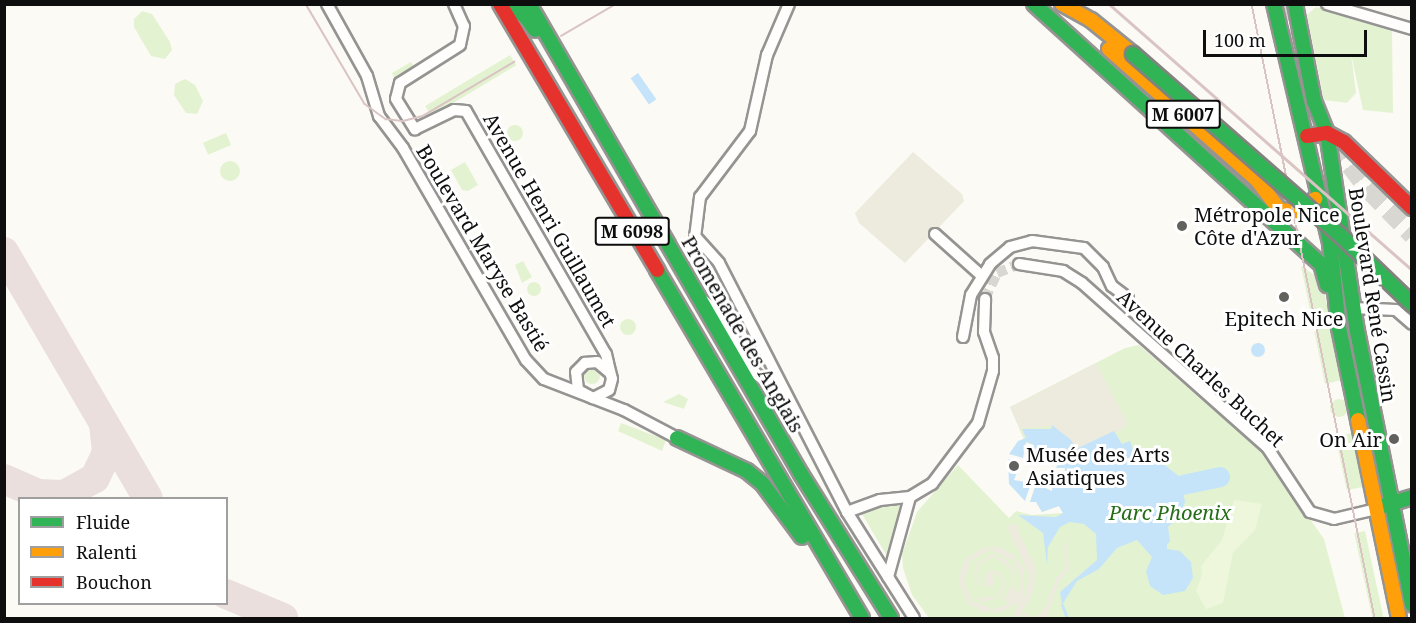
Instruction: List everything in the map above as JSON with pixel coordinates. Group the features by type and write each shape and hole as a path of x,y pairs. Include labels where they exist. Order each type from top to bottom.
{"main road":[{"name":"M 6098","path":"500,4 859,615"},
{"path":"505,4 525,16 548,51 569,75"},
{"name":"Boulevard René Cassin","path":"1034,4 1324,268 1339,328 1399,618"},
{"path":"1062,4 1091,20 1133,54 1322,219 1412,304"},
{"name":"Boulevard René Cassin","path":"1274,4 1307,136 1330,243 1339,328"},
{"name":"Boulevard René Cassin","path":"1295,4 1314,101 1327,133 1348,252 1353,308 1412,605"},
{"name":"Promenade des Anglais","path":"534,6 569,75 833,529 891,618"},
{"name":"M 6007","path":"1109,49 1257,180 1277,207 1288,213 1303,211 1311,205 1318,184"},
{"path":"1307,136 1327,133 1369,163 1412,208"},
{"path":"677,438 732,462 762,483 859,615"},
{"path":"1376,509 1412,497"}],"street":[{"name":"Boulevard Maryse Bastié","path":"327,4 367,76 384,124 403,148 526,360 544,379 624,410 668,430 677,438"},
{"name":"Avenue Henri Guillaumet","path":"454,4 464,26 460,45 397,86 396,99 415,129 457,109 463,110 472,120 597,337 611,376"},
{"path":"789,4 767,55 750,131 700,197 695,226 696,238 719,263 785,397 847,512 914,618"},
{"path":"1327,4 1412,29"},
{"path":"935,234 982,276"},
{"path":"963,337 971,295 982,276 1010,247 1032,241 1084,248 1094,256 1112,286 1128,298"},
{"name":"Avenue Charles Buchet","path":"1019,264 1063,271 1082,283 1267,447 1310,512 1334,519 1376,509"},
{"path":"700,298 718,312 755,373 785,397"},
{"path":"847,512 880,500 910,497 932,484 952,461 978,423 989,385 993,357 984,332 985,299"},
{"path":"1353,308 1396,310 1412,324"},
{"path":"611,376 604,395 587,397 575,384 580,367 597,362 611,376 624,410"},
{"path":"888,577 910,497"}],"green space":[{"path":"1316,7 1392,27 1393,113 1363,110 1351,54 1356,93 1347,103 1324,100 1307,15"},
{"path":"142,11 152,14 170,42 172,50 165,59 151,56 134,27 134,19"},
{"path":"510,55 516,65 431,116 425,106"},
{"path":"411,62 416,70 395,81 392,73"},
{"path":"185,79 195,85 203,101 197,114 186,113 174,95 175,84"},
{"path":"515,125 521,127 523,133 521,139 515,141 509,139 507,133 509,127"},
{"path":"226,133 231,145 208,155 203,143"},
{"path":"230,161 237,164 240,171 237,178 230,181 223,178 220,171 223,164"},
{"path":"465,162 478,185 468,191 462,190 451,170"},
{"path":"523,261 532,277 522,283 515,265"},
{"path":"1301,266 1322,280 1342,380 1325,384"},
{"path":"1340,267 1344,268 1382,483 1377,484 1345,323"},
{"path":"534,282 539,284 541,289 539,294 534,296 529,294 527,289 529,284"},
{"path":"628,319 634,321 636,327 634,333 628,335 622,333 620,327 622,321"},
{"name":"Parc Phoenix","path":"1139,345 1265,455 1324,539 1345,618 929,618 912,595 903,568 902,554 917,512 958,465 1009,518 1016,511 1032,515 1063,513 1059,506 1042,512 1036,502 1030,502 1036,484 1052,491 1054,475 1059,479 1064,477 1065,468 1056,468 1063,454 1033,449 1034,445 1025,442 1010,407 1125,348"},
{"path":"592,368 600,376 592,384 584,376"},
{"path":"679,394 688,399 684,409 663,402"},
{"path":"1335,399 1343,399 1348,404 1346,415 1335,417 1330,412 1330,404"},
{"path":"621,423 666,440 662,451 618,431"},
{"path":"1352,433 1363,487 1347,490 1335,437"},
{"path":"1234,500 1262,504 1255,530 1233,552 1223,603 1206,609 1196,591 1202,575 1201,566 1222,540"},
{"path":"902,501 904,503 888,558 862,514 879,505"},
{"path":"1365,531 1383,618 1372,618 1354,533"}],"shaded area":[{"path":"913,152 962,194 964,201 905,263 859,223 855,213"},
{"path":"1096,363 1127,422 1123,429 1076,449 1052,426 1020,429 1010,407"},
{"path":"1015,523 1035,567 1034,590 1022,612 1033,618 1021,615 1013,618 1018,602 1001,612 982,612 968,603 959,583 961,567 968,557 983,548 999,547 1012,554 1023,567 1024,598 1029,575 1007,527","holes":["990,550 1013,560 1021,578 1020,590 1015,594 1014,571 1006,559 993,554 977,562 974,574 979,584 986,587 994,584 994,572 1004,581 998,597 975,597 983,602 1001,597 1006,582 999,572 991,570 984,576 987,585 982,584 976,574 979,564 995,556 1012,571 1013,584 1004,599 1008,604 994,609 972,601 964,582 970,561"]},
{"path":"1071,535 1067,545 1069,569 1058,584 1047,618 1039,618 1037,616 1046,606 1056,578 1066,568 1064,547"}],"water":[{"path":"638,73 656,99 649,104 631,78"},
{"path":"1258,343 1263,345 1265,350 1263,355 1258,357 1253,355 1251,350 1253,345"},
{"path":"1052,425 1071,440 1076,449 1114,431 1122,444 1130,441 1135,455 1142,454 1145,461 1162,463 1180,477 1185,502 1179,517 1168,527 1170,542 1167,544 1167,549 1180,551 1191,562 1193,578 1185,591 1163,595 1150,586 1146,571 1152,557 1137,540 1117,548 1099,569 1077,581 1062,605 1060,592 1097,560 1096,534 1084,524 1070,522 1060,527 1048,547 1047,565 1043,533 1018,515 1056,517 1063,513 1059,506 1042,512 1036,502 1030,502 1036,484 1052,491 1054,475 1059,479 1064,477 1065,468 1056,468 1063,454 1033,449 1034,445 1026,442 1023,458 1009,454 1018,441 1026,438 1022,429 1051,429"},
{"path":"1008,459 1021,462 1014,480 1031,483 1025,501 1009,484"}],"waterway":[{"path":"1183,485 1220,477"},
{"path":"1062,605 1067,618"}],"taxiway":[{"path":"4,252 147,497"},
{"path":"37,494 64,495 95,478 107,452 104,424"},
{"path":"4,479 45,497"},
{"path":"228,595 283,618"}],"tunnel":[{"path":"1284,4 1303,88 1317,123 1369,191 1412,235"},
{"path":"985,299 997,273 1019,264"}],"tram line":[{"path":"306,4 365,104 386,119 403,121 423,116 514,62"},
{"path":"561,36 616,4"},
{"path":"1252,4 1375,618"}],"railway":[{"path":"1109,4 1412,270"}],"traffic: fast":[{"path":"505,4 525,16 535,30"},
{"path":"529,4 801,474 891,618"},
{"path":"1034,4 1321,264 1327,285"},
{"path":"1274,4 1330,243 1339,328 1358,420"},
{"path":"1295,4 1314,101 1327,133 1357,331 1412,605"},
{"path":"1133,54 1340,235 1412,304"},
{"path":"657,270 862,618"},
{"path":"677,438 747,471 762,483 802,537"},
{"path":"1383,506 1412,497"}],"traffic: slow":[{"path":"1062,4 1091,20 1133,54"},
{"path":"1109,49 1257,180 1280,210 1299,212 1315,199"},
{"path":"1358,420 1399,618"}],"traffic: jam":[{"path":"500,4 657,270"},
{"path":"1307,136 1327,133 1344,142 1412,208"}],"place":[{"name":"Métropole Nice Côte d'Azur","path":"1182,226"},
{"name":"Epitech Nice","path":"1284,297"},
{"name":"On Air","path":"1394,439"},
{"name":"Musée des Arts Asiatiques","path":"1014,466"}]}
